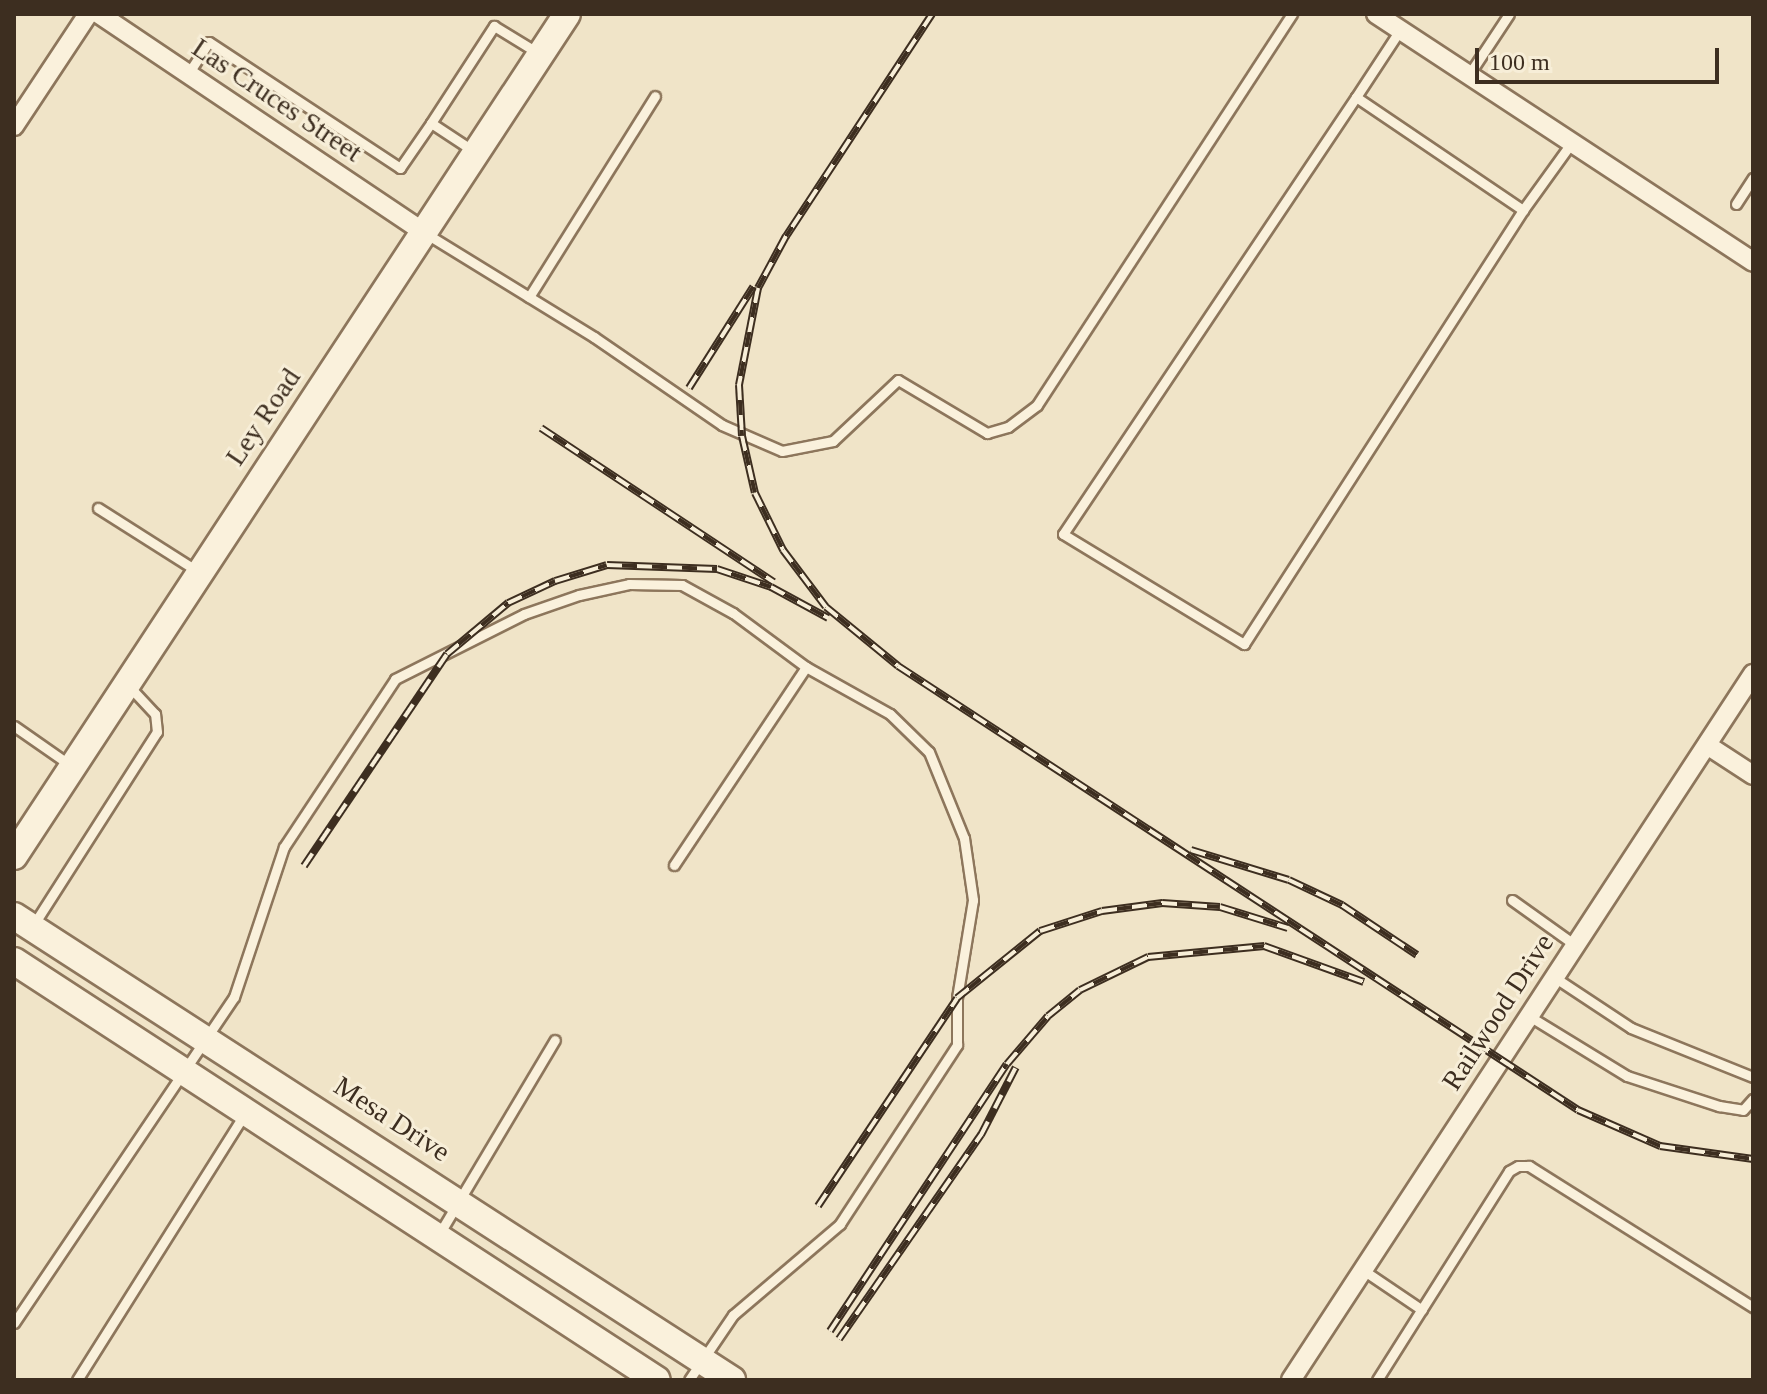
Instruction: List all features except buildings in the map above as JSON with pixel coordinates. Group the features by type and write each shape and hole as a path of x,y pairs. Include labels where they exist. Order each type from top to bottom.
{"main road":[{"name":"Ley Road","path":"14,856 567,14"},
{"name":"Mesa Drive","path":"23,922 458,1201 695,1370 732,1380"},
{"path":"14,961 657,1380"}],"street":[{"path":"14,126 88,14"},
{"name":"Las Cruces Street","path":"99,14 424,232"},
{"path":"1376,14 1752,258"},
{"name":"Railwood Drive","path":"1291,1380 1753,674"},
{"path":"1707,745 1753,775"}],"lane":[{"path":"188,74 209,42 400,168 502,14"},
{"path":"424,232 529,297 722,425 782,451 833,441 898,380 987,433 1008,427 1037,405 1292,14"},
{"path":"1468,76 1509,14"},
{"path":"494,26 541,55"},
{"path":"1400,30 1063,534 1244,644 1523,210 1572,142"},
{"path":"529,297 655,96"},
{"path":"1356,97 1523,210"},
{"path":"431,123 476,153"},
{"path":"1736,204 1753,178"},
{"path":"98,508 199,572"},
{"path":"14,1323 234,997 284,847 395,679 524,614 629,584 682,585 733,613 806,667 890,714 929,752 952,800 964,838 973,900 957,998 957,1045 840,1224 733,1315 695,1370"},
{"path":"674,865 806,667"},
{"path":"23,922 157,732 155,714 126,684"},
{"path":"14,726 72,767"},
{"path":"1512,900 1575,945"},
{"path":"1554,977 1631,1028 1753,1077"},
{"path":"1529,1016 1627,1076 1719,1106 1743,1110 1753,1099"},
{"path":"438,1237 555,1040"},
{"path":"77,1380 246,1112"},
{"path":"1377,1380 1509,1171 1529,1166 1753,1307"},
{"path":"1363,1270 1422,1310"}],"railway":[{"path":"932,14 786,236 758,288 739,385 742,436 755,493 783,550 826,607 898,666 1578,1110 1660,1146 1753,1159"},
{"path":"689,388 753,287"},
{"path":"541,428 774,582"},
{"path":"304,866 447,654 508,603 555,581 607,565 717,569 771,587 828,618"},
{"path":"1191,850 1289,880 1342,905 1417,955"},
{"path":"818,1206 957,998 1040,931 1102,911 1162,903 1220,907 1288,928"},
{"path":"830,1331 1007,1064 1048,1016 1080,990 1148,957 1264,946 1364,982"},
{"path":"839,1339 981,1135 1016,1067"}]}
